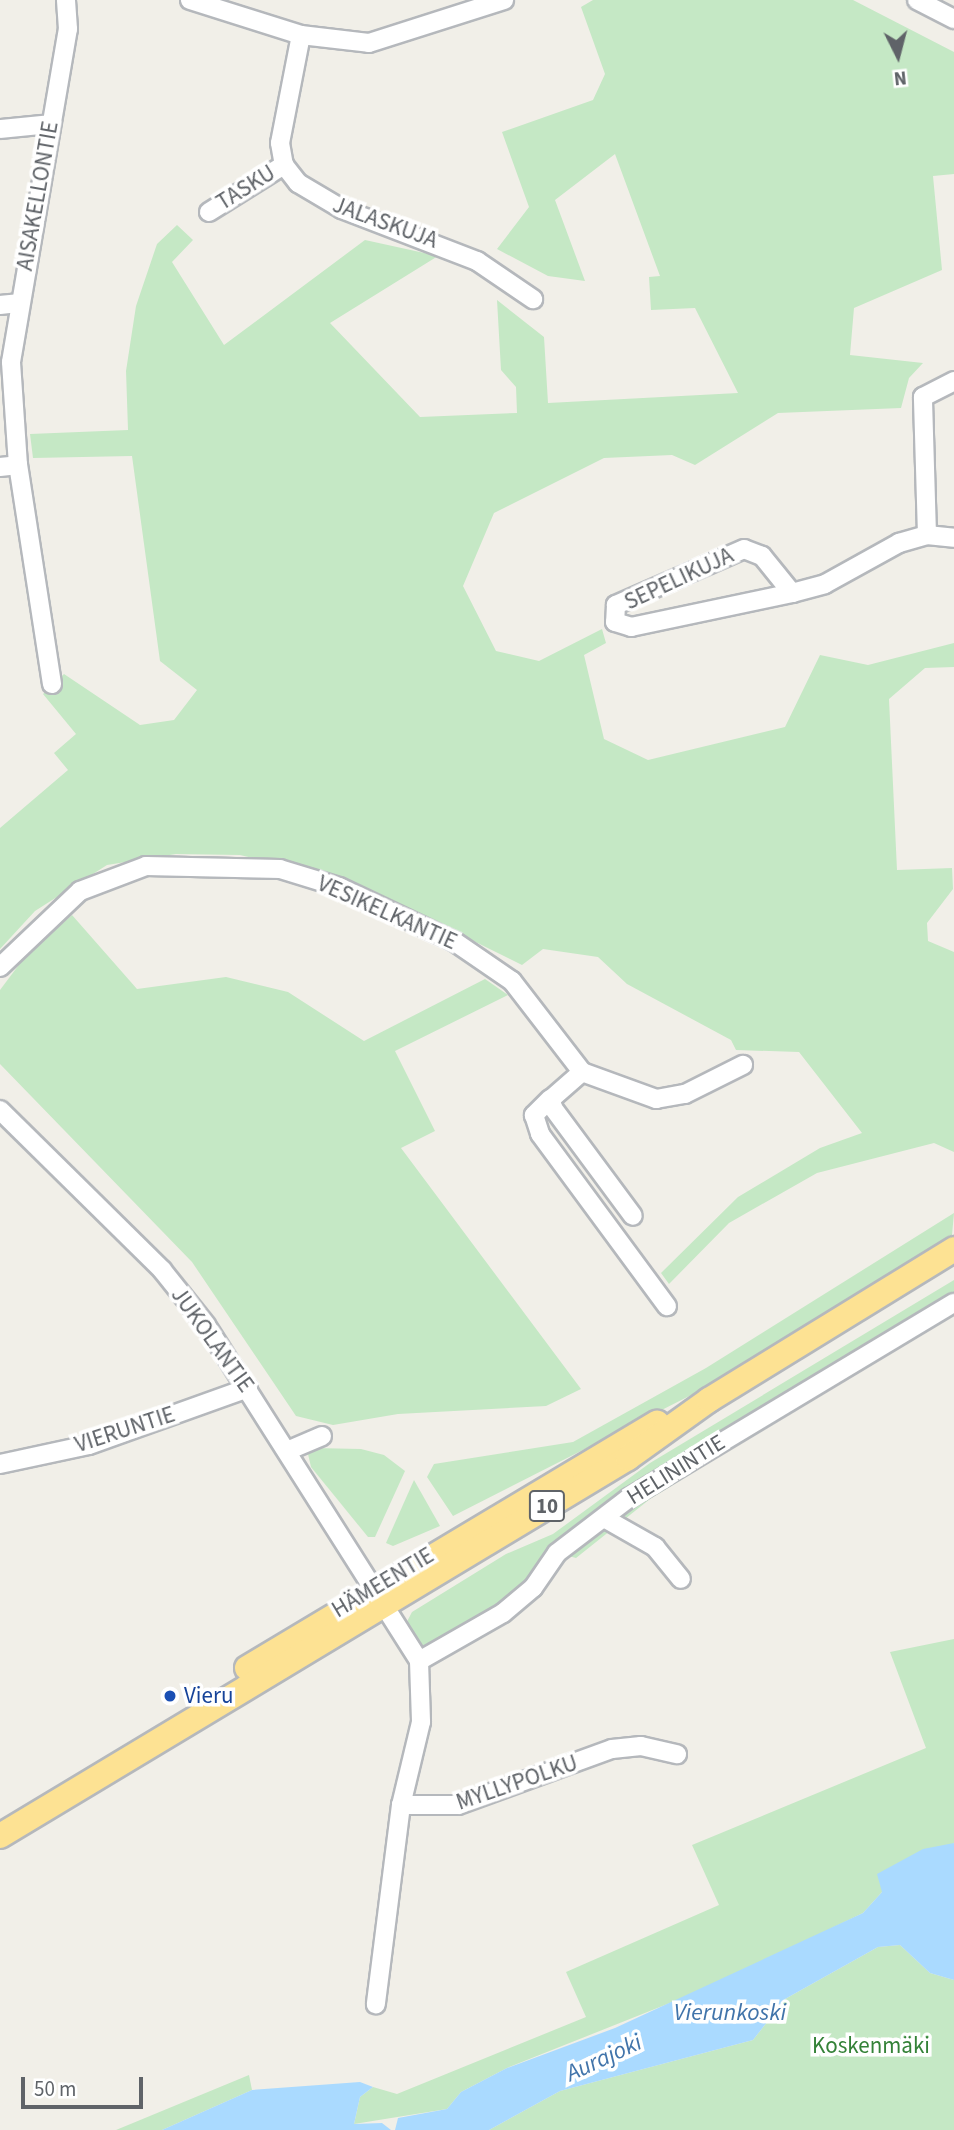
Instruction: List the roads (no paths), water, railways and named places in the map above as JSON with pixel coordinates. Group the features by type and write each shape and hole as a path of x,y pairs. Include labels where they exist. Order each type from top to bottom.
{"highway":[{"name":"HÄMEENTIE","path":"0,1836 376,1597 628,1458 709,1399 954,1249"}],"street":[{"name":"AISAKELLONTIE","path":"52,684 18,465 11,362 51,124 66,0"},
{"path":"190,0 301,35 381,41 504,0"},
{"path":"916,0 954,19"},
{"path":"284,165 282,120 301,35"},
{"path":"0,129 51,124"},
{"name":"TASKU","path":"209,212 284,165"},
{"name":"JALASKUJA","path":"284,165 316,197 428,237 506,277 533,299"},
{"path":"0,305 19,303"},
{"path":"927,535 923,397 954,381"},
{"path":"0,467 18,465"},
{"name":"SEPELIKUJA","path":"792,593 762,556 744,549 616,605 615,622 631,627 792,593 825,584 899,543 927,535 954,538"},
{"name":"VESIKELKANTIE","path":"0,967 80,891 146,866 280,869 339,887 455,942 512,981 582,1072"},
{"path":"667,1306 540,1134 534,1115 582,1072 656,1099 685,1094 743,1065"},
{"path":"551,1100 561,1125 633,1216"},
{"name":"JUKOLANTIE","path":"0,1110 162,1270 248,1388 376,1597"},
{"name":"HELININTIE","path":"419,1661 503,1613 533,1588 557,1553 604,1518 954,1303"},
{"name":"VIERUNTIE","path":"0,1464 89,1444 248,1388"},
{"path":"287,1451 322,1436"},
{"path":"604,1518 655,1547 681,1579"},
{"path":"376,1597 419,1661 421,1722 401,1805 376,2004"},
{"name":"MYLLYPOLKU","path":"401,1805 458,1805 612,1749 640,1746 677,1754"}],"water":[{"name":"Vierunkoski","path":"954,1843 954,1980 930,1973 900,1945 878,1947 785,1999 753,2040 560,2091 489,2130 395,2130 398,2118 447,2109 461,2092 507,2068 615,2028 863,1913 882,1892 877,1874 923,1849"},
{"path":"360,2082 373,2087 360,2097 354,2124 382,2123 391,2130 162,2130 252,2090"}],"place":[{"name":"Vieru","path":"170,1696"}],"park label":[{"name":"Koskenmäki","path":"871,2046"}],"water label":[{"name":"Aurajoki","path":"604,2058"}]}
